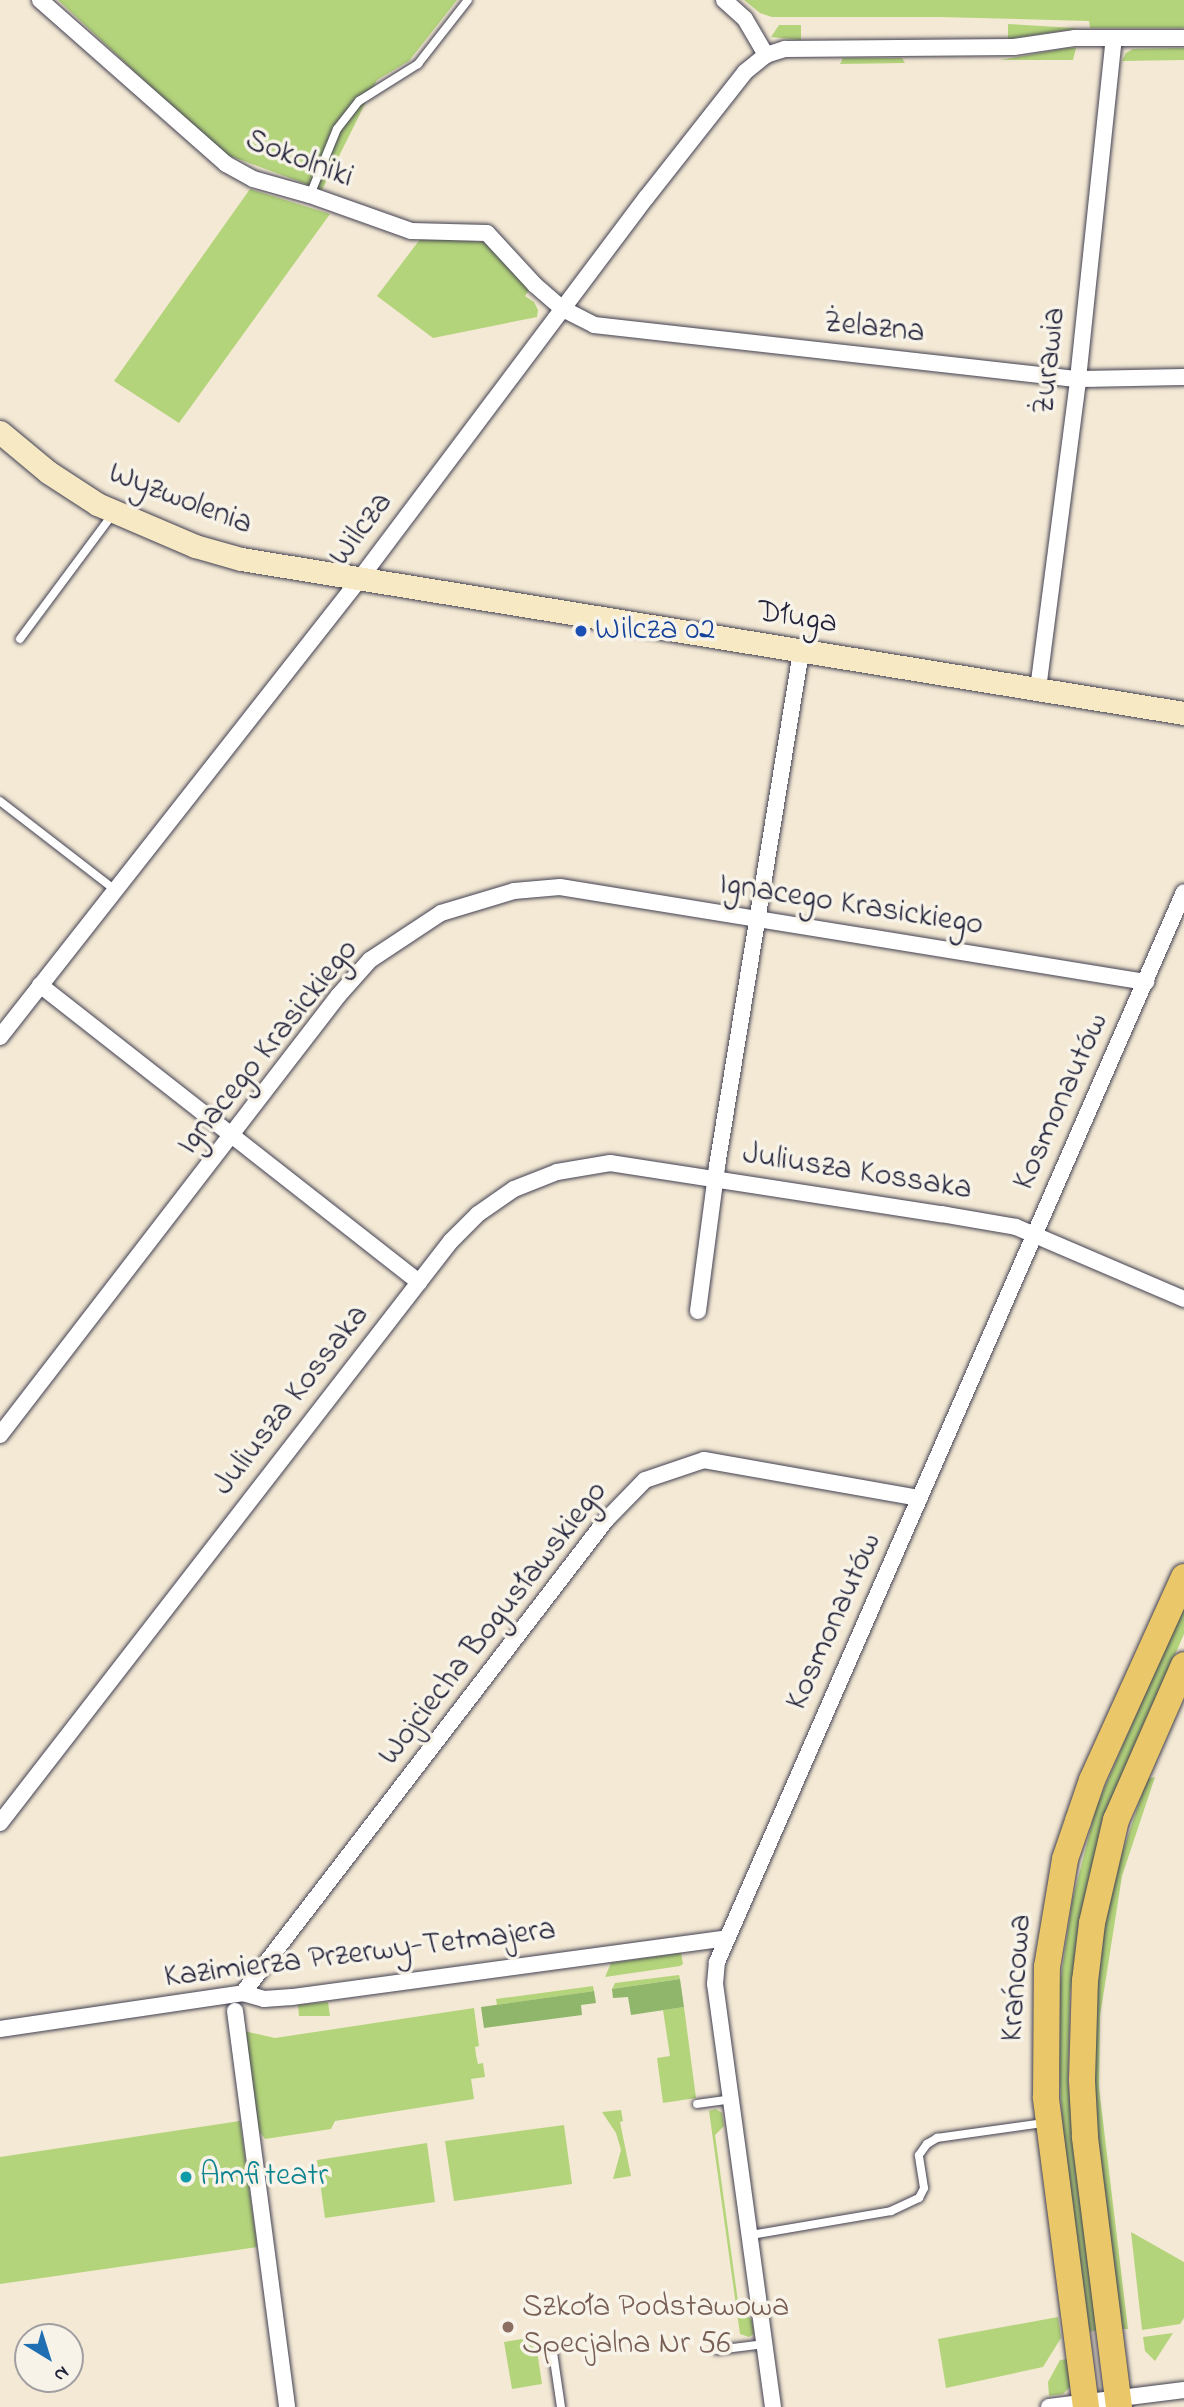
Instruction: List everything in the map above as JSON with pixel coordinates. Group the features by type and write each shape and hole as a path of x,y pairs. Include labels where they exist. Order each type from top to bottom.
{"main road":[{"name":"Krańcowa","path":"1086,2405 1048,2122 1045,2029 1047,1967 1065,1859 1092,1780 1184,1577"},
{"path":"1119,2402 1085,2136 1082,2080 1085,1981 1092,1923 1116,1821 1148,1742 1184,1665"}],"street":[{"name":"Sokolniki","path":"40,0 226,164 253,179 310,195 411,231 487,233 535,285 563,309"},
{"path":"724,0 745,19 766,55 785,49 1014,47 1075,38 1184,38"},
{"name":"Żurawia","path":"1038,690 1078,379 1114,39"},
{"name":"Wilcza","path":"0,1037 359,580 745,72 766,55"},
{"name":"Żelazna","path":"563,309 606,328 1078,379 1184,377"},
{"name":"Wyzwolenia","path":"0,432 66,485 113,513 217,553 359,580"},
{"name":"Długa","path":"359,580 1184,713"},
{"path":"716,1178 802,652"},
{"name":"Ignacego Krasickiego","path":"0,1435 231,1135 370,960 441,913 513,891 560,887 1146,982"},
{"name":"Kosmonautów","path":"773,2407 715,1984 717,1962 1184,892"},
{"path":"40,985 419,1282"},
{"name":"Juliusza Kossaka","path":"0,1823 451,1241 478,1214 514,1189 557,1172 610,1163 1016,1227 1184,1299"},
{"name":"Juliusza Kossaka","path":"698,1311 716,1178"},
{"name":"Wojciecha Bogusławskiego","path":"243,1993 597,1531 645,1480 704,1460 920,1498"},
{"name":"Kazimierza Przerwy-Tetmajera","path":"0,2029 243,1993 264,1999 292,1997 727,1938"},
{"path":"235,2011 286,2407"},
{"path":"1049,2407 1119,2402 1184,2389"}],"lane":[{"path":"310,195 337,129 359,101 418,64 468,0"},
{"path":"20,639 113,513"},
{"path":"0,801 115,890"},
{"path":"697,2105 731,2099"},
{"path":"751,2235 891,2211 919,2197 924,2188 919,2155 937,2138 1048,2122"},
{"path":"717,2350 765,2344"},
{"path":"552,2346 561,2407"}],"green space":[{"path":"58,0 457,0 409,61 377,80 322,190 222,153"},
{"path":"744,0 1184,0 1184,28 1090,28 1089,21 939,17 772,17 760,13"},
{"path":"1008,24 1075,28 1008,39"},
{"path":"779,25 801,25 801,40 771,37"},
{"path":"1076,48 1073,60 1000,60"},
{"path":"1184,48 1184,60 1122,61 1126,53 1133,49"},
{"path":"843,58 902,58 905,63 840,64"},
{"path":"250,189 330,214 179,423 114,381"},
{"path":"421,238 484,242 529,290 525,296 534,302 538,310 537,317 433,338 377,296"},
{"path":"1184,1603 1184,1634 1129,1760 1087,1886 1070,1992 1068,2083 1098,2330 1088,2332 1063,2133 1059,2065 1060,1984 1072,1902 1096,1808"},
{"path":"1155,1777 1122,1876 1100,2016 1099,2088 1128,2329 1122,2329 1097,2140 1091,2037 1105,1925 1117,1869 1147,1779"},
{"path":"681,1953 683,1964 680,1966 605,1977 611,1963"},
{"path":"679,1975 680,1979 612,1989 615,1983"},
{"path":"680,1979 684,2007 631,2015 628,1997 613,1998 612,1989"},
{"path":"593,1986 594,1991 497,2005 496,1999"},
{"path":"594,1991 596,2003 581,2005 582,2015 484,2028 481,2007"},
{"path":"328,2002 330,2016 299,2016 298,2005"},
{"path":"684,2007 696,2098 663,2103 657,2058 670,2056 663,2010"},
{"path":"474,2008 479,2046 475,2047 476,2055 478,2064 483,2063 485,2077 471,2079 474,2099 335,2121 331,2129 265,2139 259,2131 244,2031 275,2038"},
{"path":"716,2109 722,2113 724,2126 715,2135 739,2309 752,2320 754,2334 749,2337 740,2334 709,2111"},
{"path":"621,2110 623,2121 620,2122 631,2176 613,2179 621,2150 616,2133 602,2112"},
{"path":"240,2121 257,2247 0,2284 0,2157"},
{"path":"564,2125 572,2184 454,2201 445,2141"},
{"path":"427,2143 435,2202 325,2218 317,2160"},
{"path":"1131,2232 1184,2262 1184,2318 1180,2324 1142,2330"},
{"path":"1058,2317 1061,2338 1043,2367 946,2388 938,2339"},
{"path":"1173,2333 1155,2361 1145,2351 1143,2337"},
{"path":"535,2337 542,2384 512,2389 504,2342"},
{"path":"1068,2359 1071,2386 1063,2394 1049,2396 1048,2382 1060,2360"}],"place":[{"name":"Wilcza 02","path":"581,631"},
{"name":"Amfiteatr","path":"186,2177"},
{"name":"Szkoła Podstawowa Specjalna Nr 56","path":"508,2327"}]}
